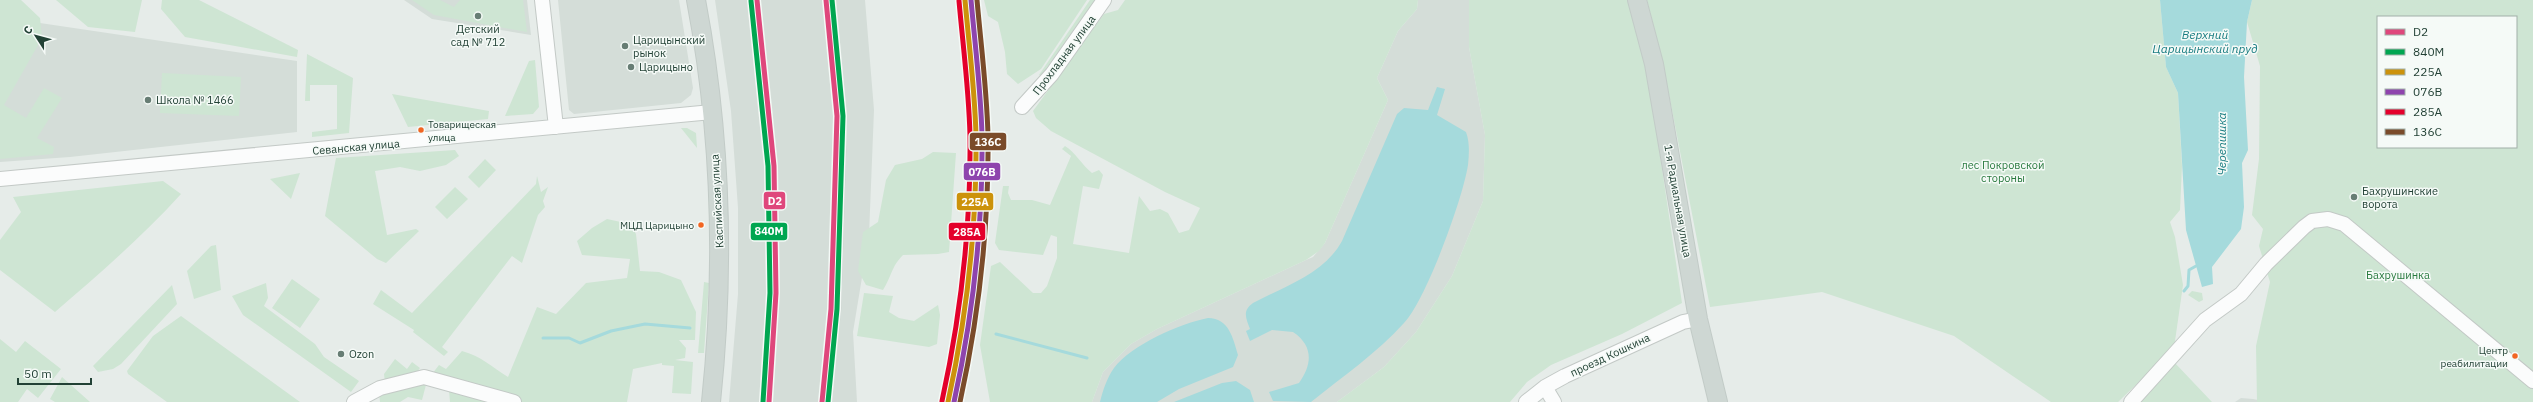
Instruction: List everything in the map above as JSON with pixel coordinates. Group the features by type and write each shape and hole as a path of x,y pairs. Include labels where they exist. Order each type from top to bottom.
{"main road":[{"name":"Каспийская улица","path":"696,0 712,112 719,250 717,332 711,402"},
{"name":"1-я Радиальная улица","path":"1637,0 1654,64 1698,318 1718,402"}],"street":[{"path":"542,0 556,127"},
{"name":"Прохладная улица","path":"1022,108 1052,74 1104,0"},
{"name":"Севанская улица","path":"0,179 712,112"},
{"path":"2131,402 2205,320 2241,294 2266,264 2304,227 2312,221 2328,218 2344,224 2533,381"},
{"name":"проезд Кошкина","path":"1526,402 1545,387 1617,351 1682,322 1698,318"},
{"path":"354,402 380,388 424,377 514,402"},
{"path":"1545,387 1554,402"}],"shaded area":[{"name":"Детский сад № 712","path":"404,0 527,0 531,35 432,19"},
{"name":"Царицынский рынок","path":"558,0 679,0 693,88 691,95 681,103 574,114 569,110"},
{"name":"Царицыно","path":"715,0 865,0 874,110 869,235 853,332 857,402 729,402 738,294 738,208 731,111"},
{"path":"1418,0 1469,0 1469,47 1485,135 1483,201 1452,276 1416,332 1384,367 1337,402 1092,402 1103,372 1131,344 1157,329 1313,257 1325,243 1388,100 1377,78 1398,31 1417,9"},
{"name":"Школа № 1466","path":"40,23 297,61 297,132 70,157 0,162 0,69"},
{"path":"2241,398 2253,399 2268,402 2235,402"}],"green space":[{"path":"0,0 21,0 40,18 42,38 4,105 26,118 44,88 62,98 37,138 54,147 53,154 0,159"},
{"path":"56,0 142,0 135,32 88,27"},
{"path":"162,0 199,0 298,50 297,57 185,37 161,9"},
{"name":"Детский сад № 712","path":"412,0 440,0 454,7 460,0 523,0 527,32 434,15"},
{"path":"984,0 1087,0 1041,69 1018,84 1007,74 1005,52 998,22 988,16"},
{"path":"1090,0 1095,0 1041,76 1039,75"},
{"path":"1125,0 1418,0 1417,9 1398,31 1377,78 1388,100 1325,243 1319,251 1306,260 1157,329 1131,344 1103,372 1092,402 990,402 980,345 991,266 1000,262 1033,293 1041,293 1047,286 1057,258 1057,237 1051,235 1043,255 999,250 995,243 1003,186 1009,186 1008,193 1011,200 1032,200 1050,205 1071,156 1062,149 1065,146 1092,173 1099,170 1103,175 1099,189 1083,186 1073,244 1129,253 1139,196 1150,211 1160,209 1168,213 1179,233 1189,230 1200,208 1165,192 1051,131 1036,118 1033,111 1104,14 1118,10"},
{"path":"1469,0 1630,0 1647,68 1682,303 1622,334 1551,365 1527,382 1510,402 1337,402 1384,367 1416,332 1452,276 1483,201 1485,135 1469,47"},
{"name":"лес Покровской стороны","path":"1647,0 2160,0 2166,67 2178,93 2182,166 2180,210 2170,222 2175,237 2183,285 2174,348 2118,402 2051,402 1954,336 1822,292 1710,307 1662,58"},
{"name":"Бахрушинка","path":"2252,0 2533,0 2533,402 2257,402 2256,346 2270,282 2259,246 2263,229 2252,215 2259,159 2260,66 2247,22"},
{"path":"307,54 353,78 349,133 312,137 312,132 337,129 337,85 310,85 310,101 305,101"},
{"path":"535,60 539,107 533,114 505,116 529,61"},
{"path":"162,73 241,77 239,116 160,113"},
{"path":"392,94 489,111 488,119 408,127"},
{"path":"681,128 687,128 696,133 697,148"},
{"path":"455,150 459,156 446,165 420,171 400,167 375,171 387,235 416,229 419,231 386,263 377,259 325,216 336,158"},
{"path":"933,152 956,153 949,252 938,254 903,255 896,264 883,290 866,285 858,271 863,232 878,222 886,180 895,165 922,159"},
{"path":"485,159 496,170 479,188 468,177"},
{"path":"300,173 291,199 270,179"},
{"path":"537,176 541,192 548,187 543,201 545,207 538,215 522,263 512,256 442,347 448,352 444,356 413,332 414,330 373,304 381,290 412,313 536,184"},
{"path":"163,181 181,194 136,240 55,312 0,270 0,240 21,212 13,197"},
{"path":"455,187 468,199 447,219 435,207"},
{"path":"607,219 630,224 636,234 640,271 659,272 681,280 696,312 695,340 679,340 686,348 685,358 675,360 693,362 691,394 672,393 674,366 662,365 662,363 633,369 627,402 450,402 448,378 432,374 439,365 446,369 462,351 481,359 508,377 537,307 556,314 586,283 627,278 630,259 582,255 577,241 592,228"},
{"path":"216,245 221,290 194,299 187,271 211,246"},
{"path":"292,279 320,299 300,328 272,308"},
{"path":"704,282 709,283 704,353 698,353"},
{"path":"266,283 268,298 264,306 315,344 324,357 359,381 351,392 243,315 232,296"},
{"path":"172,285 177,304 121,364 113,369 98,372 93,366"},
{"path":"2192,291 2202,293 2203,300 2199,302 2188,295"},
{"path":"864,293 893,296 889,312 899,318 914,321 938,305 940,315 937,344 929,347 857,336"},
{"path":"181,316 300,402 167,402 128,374 127,371 153,336"},
{"path":"0,339 16,352 25,341 61,369 38,398 27,389 18,402 0,402"},
{"path":"395,359 407,369 412,362 420,368 414,376 385,383 384,374"},
{"path":"2174,362 2212,402 2140,402"},
{"path":"62,377 90,402 55,402 50,399"},
{"path":"427,381 422,400 408,397 400,402 380,402 379,393"}],"water":[{"name":"Верхний Царицынский пруд","path":"2160,0 2252,0 2247,22 2244,77 2248,150 2242,163 2244,207 2241,229 2212,267 2213,284 2202,287 2186,230 2178,93 2166,67"},
{"path":"1437,87 1445,89 1437,115 1466,132 1469,144 1469,157 1465,180 1459,200 1433,272 1423,293 1413,311 1394,334 1371,355 1311,402 1273,401 1269,392 1299,383 1308,363 1308,350 1300,337 1293,332 1272,330 1250,341 1246,331 1250,329 1246,318 1247,309 1253,303 1290,285 1314,271 1334,252 1342,241 1397,114 1404,108 1428,110"},
{"path":"1208,318 1221,321 1229,330 1238,355 1233,367 1179,389 1157,402 1100,402 1106,384 1114,368 1132,351 1157,336 1184,325"},
{"path":"1236,381 1250,390 1254,402 1174,402 1222,383"}],"waterway":[{"path":"2184,291 2188,286 2189,270 2196,266"},
{"path":"543,338 569,338 580,343 611,331 645,324 690,328"},
{"path":"996,334 1087,358"}],"railway":[{"path":"829,402 839,309 844,150 833,0"}],"transit line":[{"name":"D2","path":"757,0 774,166 776,293 769,402"},
{"name":"D2","path":"822,402 831,309 837,116 826,0"},
{"name":"840М","path":"828,402 837,309 843,116 832,0"},
{"name":"225А","path":"948,402 961,336 970,270 975,203 976,136 965,0"},
{"name":"076В","path":"954,402 967,336 976,270 981,203 982,136 971,0"},
{"name":"136С","path":"960,402 973,336 982,270 987,203 988,136 977,0"},
{"name":"840М","path":"751,1 768,166 770,293 763,402"},
{"name":"285А","path":"942,401 955,335 964,269 969,203 970,136 959,1"}],"place":[{"name":"Детский сад № 712","path":"478,16"},
{"name":"Царицынский рынок","path":"625,46"},
{"name":"Царицыно","path":"631,67"},
{"name":"Школа № 1466","path":"148,100"},
{"name":"Товарищеская улица","path":"421,130"},
{"name":"Бахрушинские ворота","path":"2354,197"},
{"name":"МЦД Царицыно","path":"701,225"},
{"name":"Ozon","path":"341,354"},
{"name":"Центр реабилитации","path":"2515,356"}],"water label":[{"name":"Черепишка","path":"2222,144"}]}
